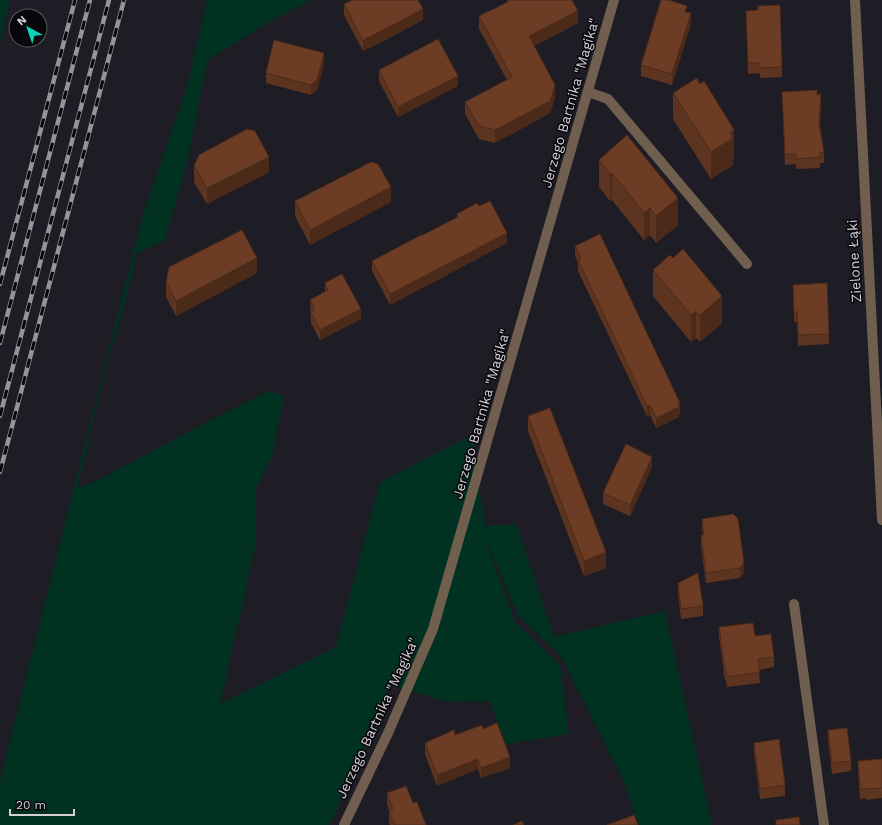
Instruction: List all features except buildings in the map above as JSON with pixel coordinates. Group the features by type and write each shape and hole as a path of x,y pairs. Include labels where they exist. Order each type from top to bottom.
{"street":[{"name":"Jerzego Bartnika \"Magika\"","path":"344,825 388,733 433,629 614,0"},
{"name":"Zielone Łąki","path":"855,0 882,520"},
{"path":"588,92 608,99 747,264"},
{"path":"794,604 824,825"}],"green space":[{"path":"0,0 10,0 8,8 0,44"},
{"path":"207,0 312,0 271,21 208,60 185,170 165,240 136,254 127,296 108,360 77,489 100,479 269,391 284,396 272,457 256,488 256,543 220,704 336,647 380,482 472,435 485,526 516,524 554,637 665,611 712,825 639,825 624,782 561,656 519,617 488,544 488,548 515,622 560,665 569,734 506,744 490,701 449,702 389,685 347,788 329,825 0,825 0,781 142,218 187,87"}],"railway":[{"path":"0,284 75,0"},
{"path":"0,343 90,0"},
{"path":"0,416 109,0"},
{"path":"0,472 124,0"}]}
